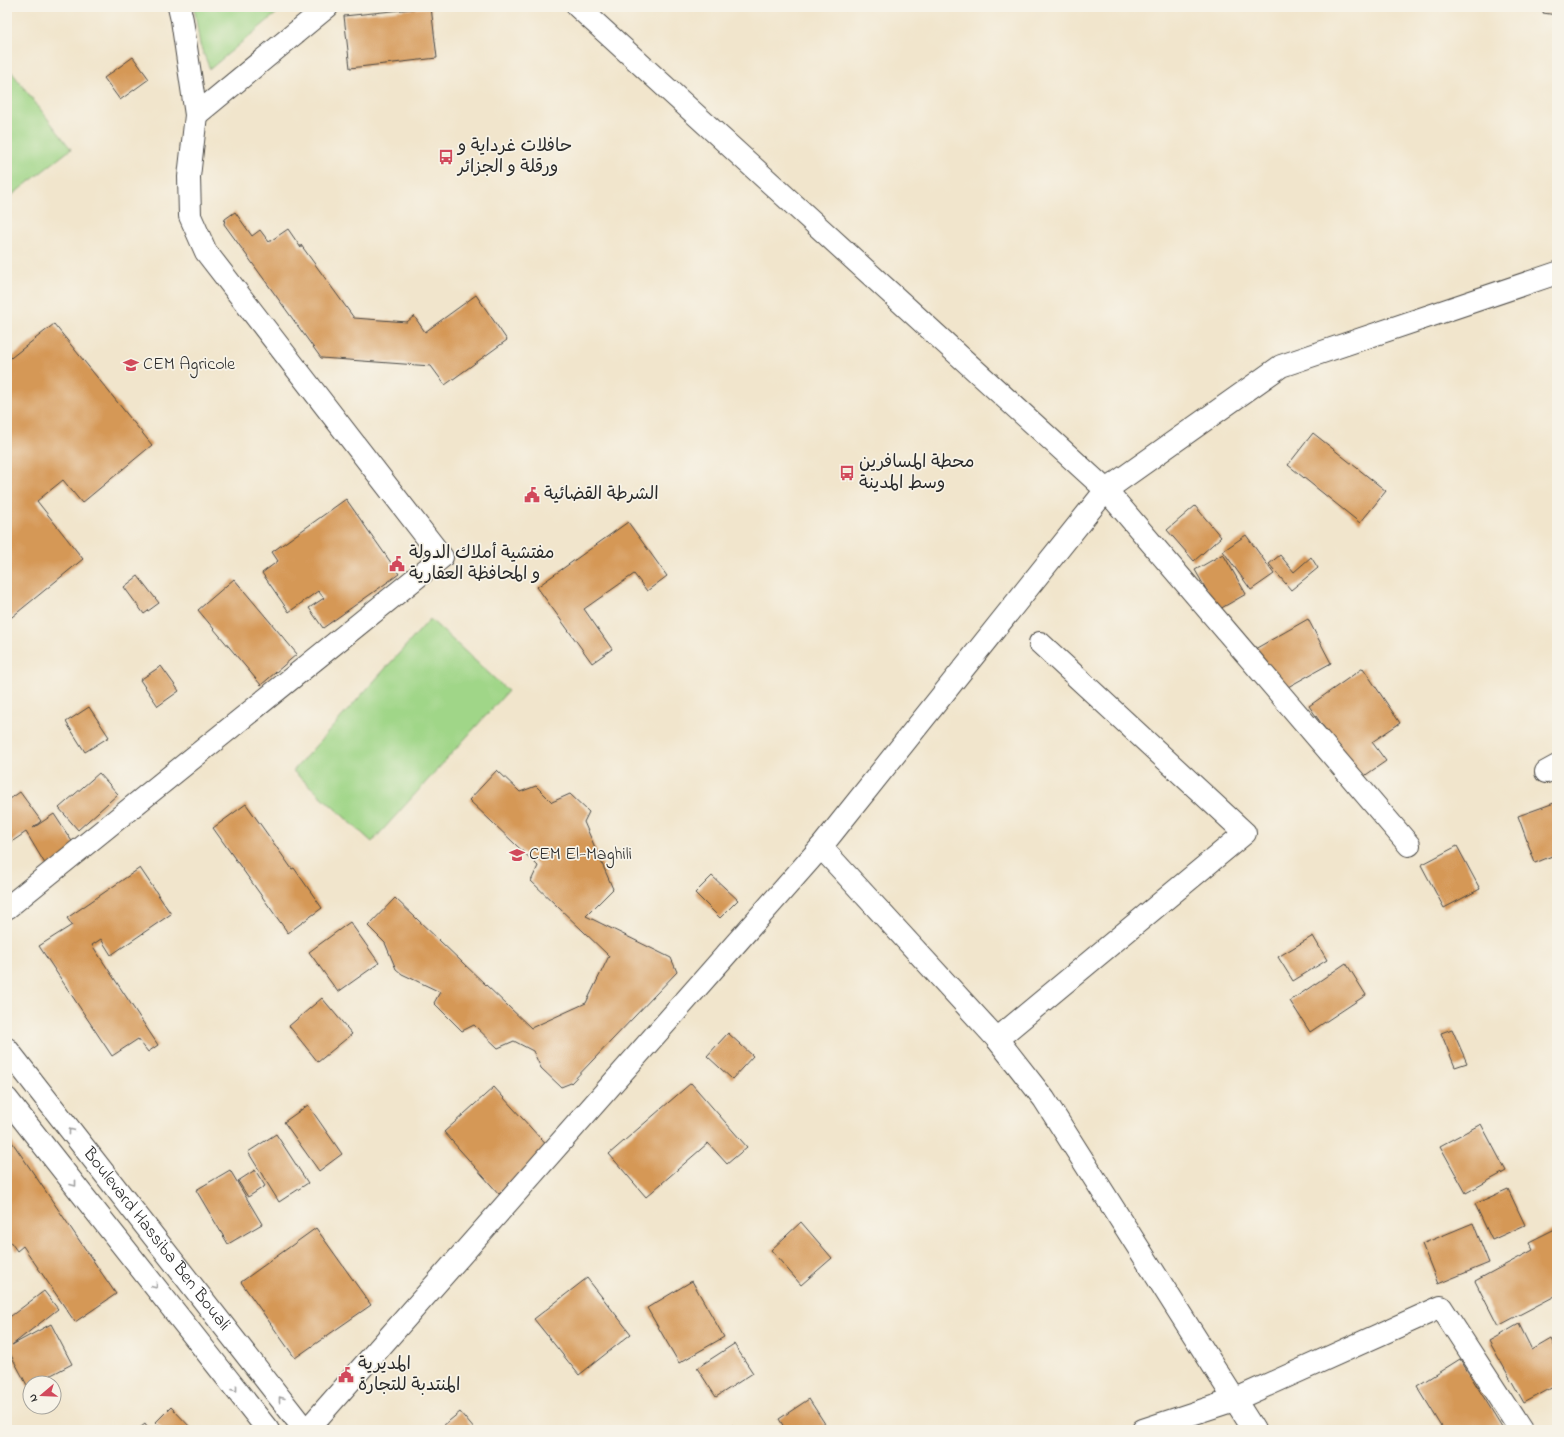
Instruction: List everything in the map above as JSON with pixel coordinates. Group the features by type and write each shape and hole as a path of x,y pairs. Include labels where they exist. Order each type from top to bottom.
{"street":[{"path":"7,908 442,557 206,252 190,216 189,177 196,116 179,7"},
{"path":"196,116 327,7"},
{"path":"578,7 1106,490 1409,845"},
{"path":"306,1430 821,847 1106,490 1281,366 1557,273"},
{"path":"996,1039 1244,833 1040,643"},
{"path":"821,847 996,1039 1044,1099 1254,1430"},
{"name":"Boulevard Hassiba Ben Bouali","path":"7,1049 306,1430"},
{"path":"7,1099 268,1430"},
{"path":"1143,1430 1234,1400 1441,1307 1521,1430"}],"green space":[{"path":"194,7 284,7 210,69 200,45"},
{"path":"7,66 71,149 7,199"},
{"path":"430,619 508,691 372,842 293,771"}],"building":[{"path":"431,7 437,58 350,68 344,16"},
{"path":"1544,7 1557,7 1557,15 1543,13"},
{"path":"133,57 149,79 120,100 104,78"},
{"path":"235,212 252,236 260,230 269,242 288,229 354,318 407,322 414,316 425,332 476,295 507,340 445,385 431,366 321,358 224,224 225,219"},
{"path":"54,324 152,445 82,503 63,480 37,501 83,559 7,621 7,361"},
{"path":"1313,433 1386,491 1360,523 1288,465"},
{"path":"346,499 399,574 323,628 309,608 324,598 318,591 289,612 262,573 278,561 272,552"},
{"path":"1195,506 1221,537 1194,561 1167,530"},
{"path":"628,522 667,576 647,591 634,574 584,609 612,649 592,663 537,587"},
{"path":"1246,535 1274,574 1251,590 1223,551"},
{"path":"1223,554 1246,594 1218,610 1195,570"},
{"path":"1280,555 1294,572 1311,557 1318,568 1291,590 1269,564"},
{"path":"138,576 159,603 144,614 124,587"},
{"path":"234,579 297,654 261,685 198,610"},
{"path":"1308,619 1331,663 1279,692 1255,649"},
{"path":"161,666 179,691 158,706 140,680"},
{"path":"1363,668 1400,723 1372,742 1386,761 1360,779 1309,706"},
{"path":"89,707 109,737 85,752 66,722"},
{"path":"497,770 520,792 536,786 552,802 570,794 589,812 584,822 613,889 586,916 671,958 677,972 571,1083 561,1087 541,1068 533,1051 514,1041 498,1048 474,1025 462,1031 434,1003 440,992 402,974 396,969 385,943 368,926 395,898 531,1028 586,1003 609,956 531,881 538,866 469,800"},
{"path":"99,773 118,794 78,830 59,808"},
{"path":"20,792 41,821 33,828 54,814 77,849 47,867 26,832 7,845 7,801"},
{"path":"1557,802 1557,854 1535,863 1518,816"},
{"path":"246,804 292,869 294,868 322,908 288,933 213,828"},
{"path":"1457,846 1480,889 1444,908 1421,865"},
{"path":"140,868 171,914 111,955 101,939 92,945 158,1045 148,1052 138,1039 112,1056 39,946 72,925 67,918"},
{"path":"712,876 738,900 720,918 695,893"},
{"path":"350,922 379,963 338,992 309,952"},
{"path":"1313,936 1327,960 1293,981 1278,957"},
{"path":"1346,963 1366,995 1310,1032 1290,1001"},
{"path":"322,998 352,1034 318,1062 289,1026"},
{"path":"1452,1029 1467,1063 1455,1067 1441,1033"},
{"path":"728,1033 753,1056 732,1079 707,1056"},
{"path":"691,1083 747,1147 727,1164 708,1143 646,1197 609,1154"},
{"path":"494,1087 550,1149 499,1194 444,1132"},
{"path":"308,1105 342,1154 319,1171 284,1122"},
{"path":"1481,1124 1506,1171 1466,1193 1440,1146"},
{"path":"276,1134 308,1183 279,1202 248,1152"},
{"path":"10,1139 116,1294 75,1322 23,1246 17,1251 7,1237 7,1141"},
{"path":"230,1170 262,1224 228,1244 196,1190"},
{"path":"255,1170 265,1186 248,1197 238,1181"},
{"path":"1508,1189 1525,1225 1492,1240 1475,1204"},
{"path":"801,1222 832,1258 801,1285 771,1250"},
{"path":"1473,1223 1489,1263 1438,1284 1422,1244"},
{"path":"316,1228 371,1305 295,1358 241,1282"},
{"path":"1557,1228 1557,1295 1498,1326 1475,1281 1533,1250 1529,1242"},
{"path":"587,1278 631,1334 579,1375 534,1319"},
{"path":"692,1281 724,1337 679,1363 647,1308"},
{"path":"44,1291 58,1309 12,1345 51,1324 72,1364 51,1375 22,1376 7,1348 7,1319"},
{"path":"1519,1324 1532,1350 1551,1339 1557,1351 1557,1385 1524,1403 1489,1341"},
{"path":"734,1344 753,1373 716,1397 697,1368"},
{"path":"1460,1359 1504,1430 1444,1430 1417,1386"},
{"path":"809,1399 829,1430 786,1430 779,1419"},
{"path":"171,1407 193,1430 164,1430 156,1422"},
{"path":"460,1412 475,1430 438,1430"},
{"path":"145,1424 149,1430 137,1430"},
{"path":"733,1425 736,1430 725,1430"}],"place":[{"name":"حافلات غرداية و ورقلة و الجزائر","path":"446,157"},
{"name":"CEM Agricole","path":"131,365"},
{"name":"محطة المسافرين وسط المدينة","path":"847,473"},
{"name":"الشرطة القضائية","path":"532,495"},
{"name":"مفتشية أملاك الدولة و المحافظة العقارية","path":"397,564"},
{"name":"CEM El-Maghili","path":"517,855"},
{"name":"المديرية المنتدبة للتجارة","path":"346,1375"}]}
